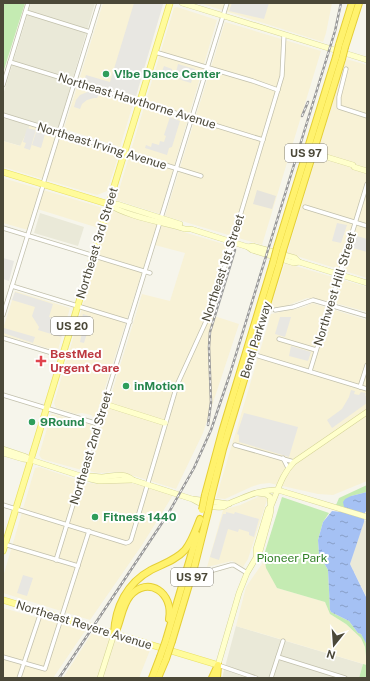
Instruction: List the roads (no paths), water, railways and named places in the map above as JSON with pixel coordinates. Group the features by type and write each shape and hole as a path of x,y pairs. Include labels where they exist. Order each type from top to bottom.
{"highway":[{"name":"Bend Parkway","path":"276,252 314,151 352,3"},
{"name":"Bend Parkway","path":"158,678 200,519 207,504 252,354 276,264 276,252 340,52 359,3"},
{"name":"Bend Parkway","path":"168,640 194,568 222,432 276,264"},
{"path":"114,634 114,623 120,603 128,588 141,576 173,560 185,550 200,519"},
{"path":"114,634 123,609 130,596 141,588 148,587 160,591 168,600 170,613 168,640"},
{"name":"Bend Parkway","path":"152,678 164,658"},
{"path":"162,678 164,658"},
{"path":"212,678 218,665"},
{"path":"217,678 218,665"}],"main road":[{"name":"Northeast 3rd Street","path":"3,552 4,544 16,509 170,3"},
{"path":"182,3 367,60"},
{"path":"314,151 320,155 354,165 354,167"},
{"path":"311,160 322,159 367,171"},
{"path":"3,172 108,204 116,209 161,220 185,229 191,229 248,247 253,246 276,252 295,258 299,262 367,283"},
{"path":"104,404 165,423"},
{"path":"256,558 256,549 268,509 271,506 283,476 288,468 294,462 367,412"},
{"path":"3,449 31,460"},
{"path":"3,453 82,476 130,477 133,480 207,504 228,504 254,492 278,490 367,517"},
{"path":"218,665 239,593 247,573 261,546 270,515 270,497 254,492"},
{"path":"261,534 261,546"},
{"name":"Northeast Revere Avenue","path":"3,600 218,665"},
{"path":"100,678 114,634"}],"street":[{"path":"3,85 28,3"},
{"path":"3,315 99,3"},
{"name":"Northeast 2nd Street","path":"56,560 130,322 226,3"},
{"path":"26,12 90,32"},
{"name":"Northeast 1st Street","path":"89,531 126,543 131,540 180,377 213,306 284,69 284,35"},
{"path":"155,52 253,81 278,90"},
{"name":"Northeast Hawthorne Avenue","path":"10,62 263,140"},
{"path":"346,69 339,97 339,107 367,116"},
{"name":"Northeast Irving Avenue","path":"3,115 201,176"},
{"name":"Northwest Hill Street","path":"310,371 367,184"},
{"path":"305,207 367,226"},
{"path":"3,228 150,273"},
{"path":"12,286 130,322"},
{"path":"275,310 293,307 313,300 367,316"},
{"path":"3,338 62,356"},
{"path":"279,339 316,350"},
{"path":"252,354 367,389"},
{"path":"360,387 367,365"},
{"path":"3,395 98,424"},
{"path":"235,445 294,462"},
{"path":"284,458 288,468"},
{"path":"3,506 89,531 45,669 3,657"},
{"path":"4,544 78,566"},
{"path":"210,572 234,565 247,573"},
{"path":"19,678 41,612"},
{"path":"271,678 283,641"},
{"path":"278,657 345,678"},
{"path":"218,665 256,678"}],"water":[{"path":"367,492 367,511 365,512 364,522 350,564 367,599 367,645 361,634 358,633 349,621 331,612 330,610 328,570 319,554 318,540 323,522 332,511 341,512 344,507 343,502 345,499"}],"railway":[{"path":"59,678 168,514 194,468 211,430 230,374 335,31 341,3"},
{"path":"302,116 308,102"},
{"path":"208,425 211,402 209,347 210,332 235,250"}],"place":[{"name":"V!be Dance Center","path":"106,74"},
{"name":"BestMed Urgent Care","path":"41,361"},
{"name":"inMotion","path":"126,386"},
{"name":"9Round","path":"32,422"},
{"name":"Fitness 1440","path":"95,517"}],"park label":[{"name":"Pioneer Park","path":"292,558"}]}
